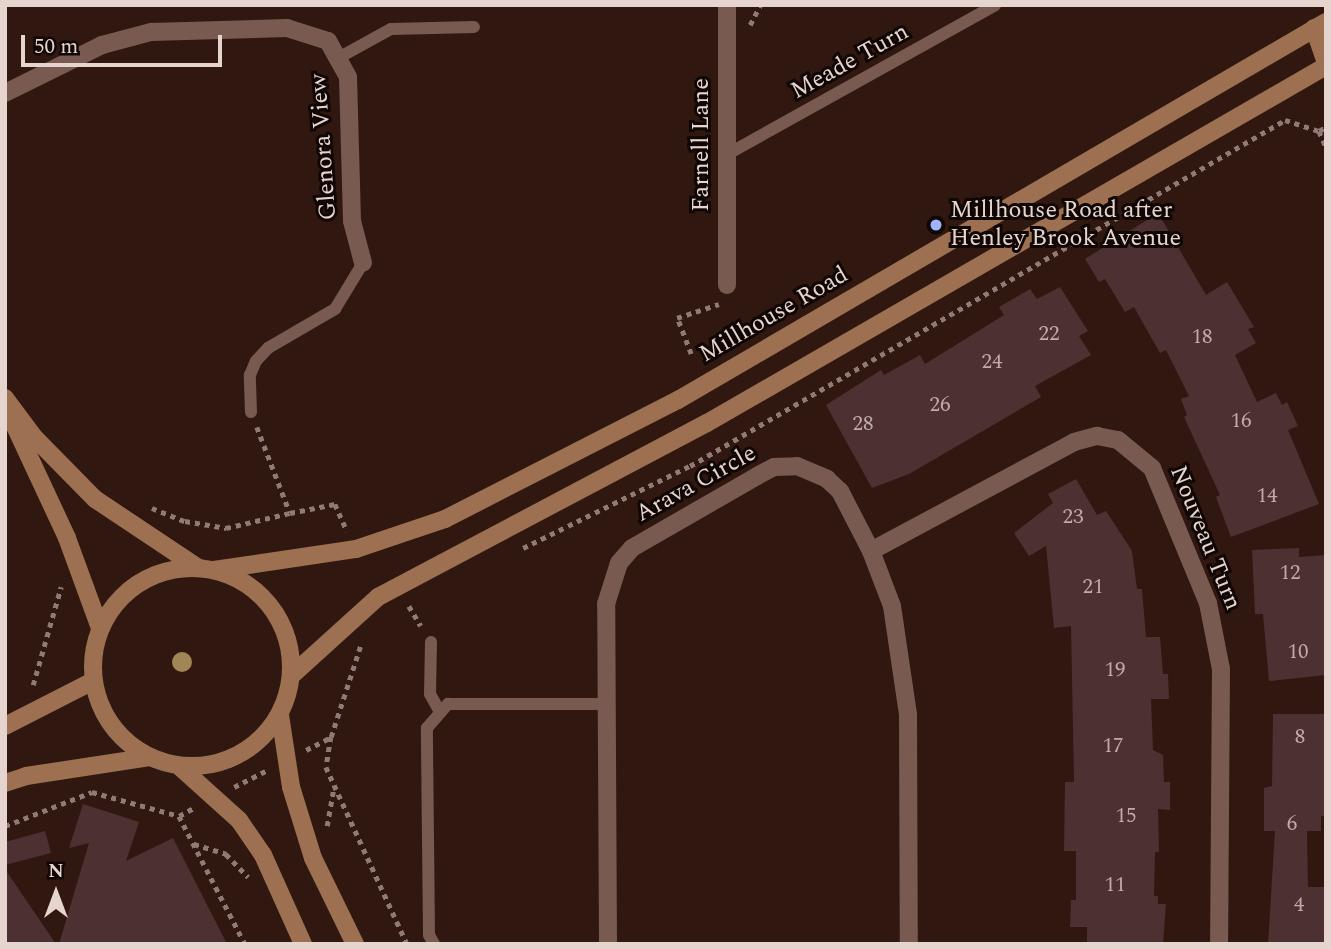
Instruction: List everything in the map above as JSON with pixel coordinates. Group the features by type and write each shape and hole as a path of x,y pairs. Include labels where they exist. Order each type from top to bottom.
{"main road":[{"path":"292,675 379,597 708,424 1326,64 1320,25"},
{"name":"Millhouse Road","path":"206,569 356,549 445,519 678,400 1320,25"},
{"path":"5,398 34,437 94,499 206,569 241,580 270,604 290,646 292,675 280,715 262,739 237,756 209,765 179,766 150,757 123,739 110,721 93,681 94,645 100,628 116,602 139,583 167,571 206,569"},
{"path":"5,405 67,538 100,628"},
{"path":"5,726 93,681"},
{"path":"280,715 290,787 313,858 355,944"},
{"path":"5,783 39,773 150,757"},
{"path":"179,766 239,820 263,855 303,944"}],"street":[{"name":"Farnell Lane","path":"727,5 727,285"},
{"name":"Glenora View","path":"5,93 102,44 177,28 287,27 328,41 340,57 348,77 352,221 363,263"},
{"name":"Nouveau Turn","path":"871,551 1074,442 1097,436 1118,440 1152,468 1208,603 1221,669 1219,944"},
{"name":"Arava Circle","path":"608,944 606,604 619,563 643,542 774,467 797,466 827,479 840,491 871,551 892,606 903,665 909,944"}],"lane":[{"name":"Meade Turn","path":"726,155 995,5"},
{"path":"340,57 391,29 474,27"},
{"name":"Glenora View","path":"251,412 250,375 256,361 268,348 335,309 363,263"},
{"path":"431,642 430,694 440,712"},
{"path":"434,944 429,935 427,728 448,704 606,704"}],"path":[{"path":"516,552 690,466 1285,120 1319,131 1326,127"},
{"path":"1319,131 1326,147"},
{"path":"251,412 290,513 334,504 356,549"},
{"path":"379,597 393,614 417,601"},
{"path":"331,737 367,637"},
{"path":"5,826 92,792 179,816 245,944"},
{"path":"194,844 226,854 254,883"}],"building":[{"path":"1158,213 1206,295 1227,282 1254,327 1248,329 1256,343 1235,355 1257,402 1276,393 1282,405 1287,402 1298,426 1288,430 1319,504 1231,537 1216,497 1220,495 1184,417 1187,415 1181,399 1189,396 1166,350 1160,353 1134,307 1125,312 1105,279 1099,282 1085,259"},
{"path":"1060,287 1088,331 1079,336 1091,355 1035,386 1041,397 909,474 872,488 826,405 881,370 884,375 920,355 925,364 1004,315 999,307 1030,289 1037,299"},
{"path":"1076,479 1097,515 1106,511 1132,551 1137,589 1142,589 1146,637 1160,637 1163,674 1168,674 1169,699 1151,699 1153,750 1163,755 1164,782 1170,782 1170,810 1158,809 1159,852 1155,852 1154,896 1158,896 1158,904 1166,904 1163,944 1087,944 1087,927 1070,927 1071,900 1076,900 1076,851 1064,851 1065,782 1074,782 1071,626 1054,628 1046,546 1029,556 1014,533 1053,503 1048,494"},
{"path":"1299,548 1299,557 1326,555 1326,675 1269,681 1263,614 1255,614 1252,550"},
{"path":"1273,714 1326,714 1326,816 1321,816 1321,831 1307,831 1308,887 1326,887 1326,944 1268,944 1275,831 1264,831 1264,788 1272,786"},
{"path":"83,804 139,822 126,861 173,838 227,944 59,944 89,843 69,848"},
{"path":"45,831 51,853 5,865 5,842"},
{"path":"5,869 56,944 5,944"}],"place":[{"name":"Millhouse Road after Henley Brook Avenue","path":"936,225"}]}
